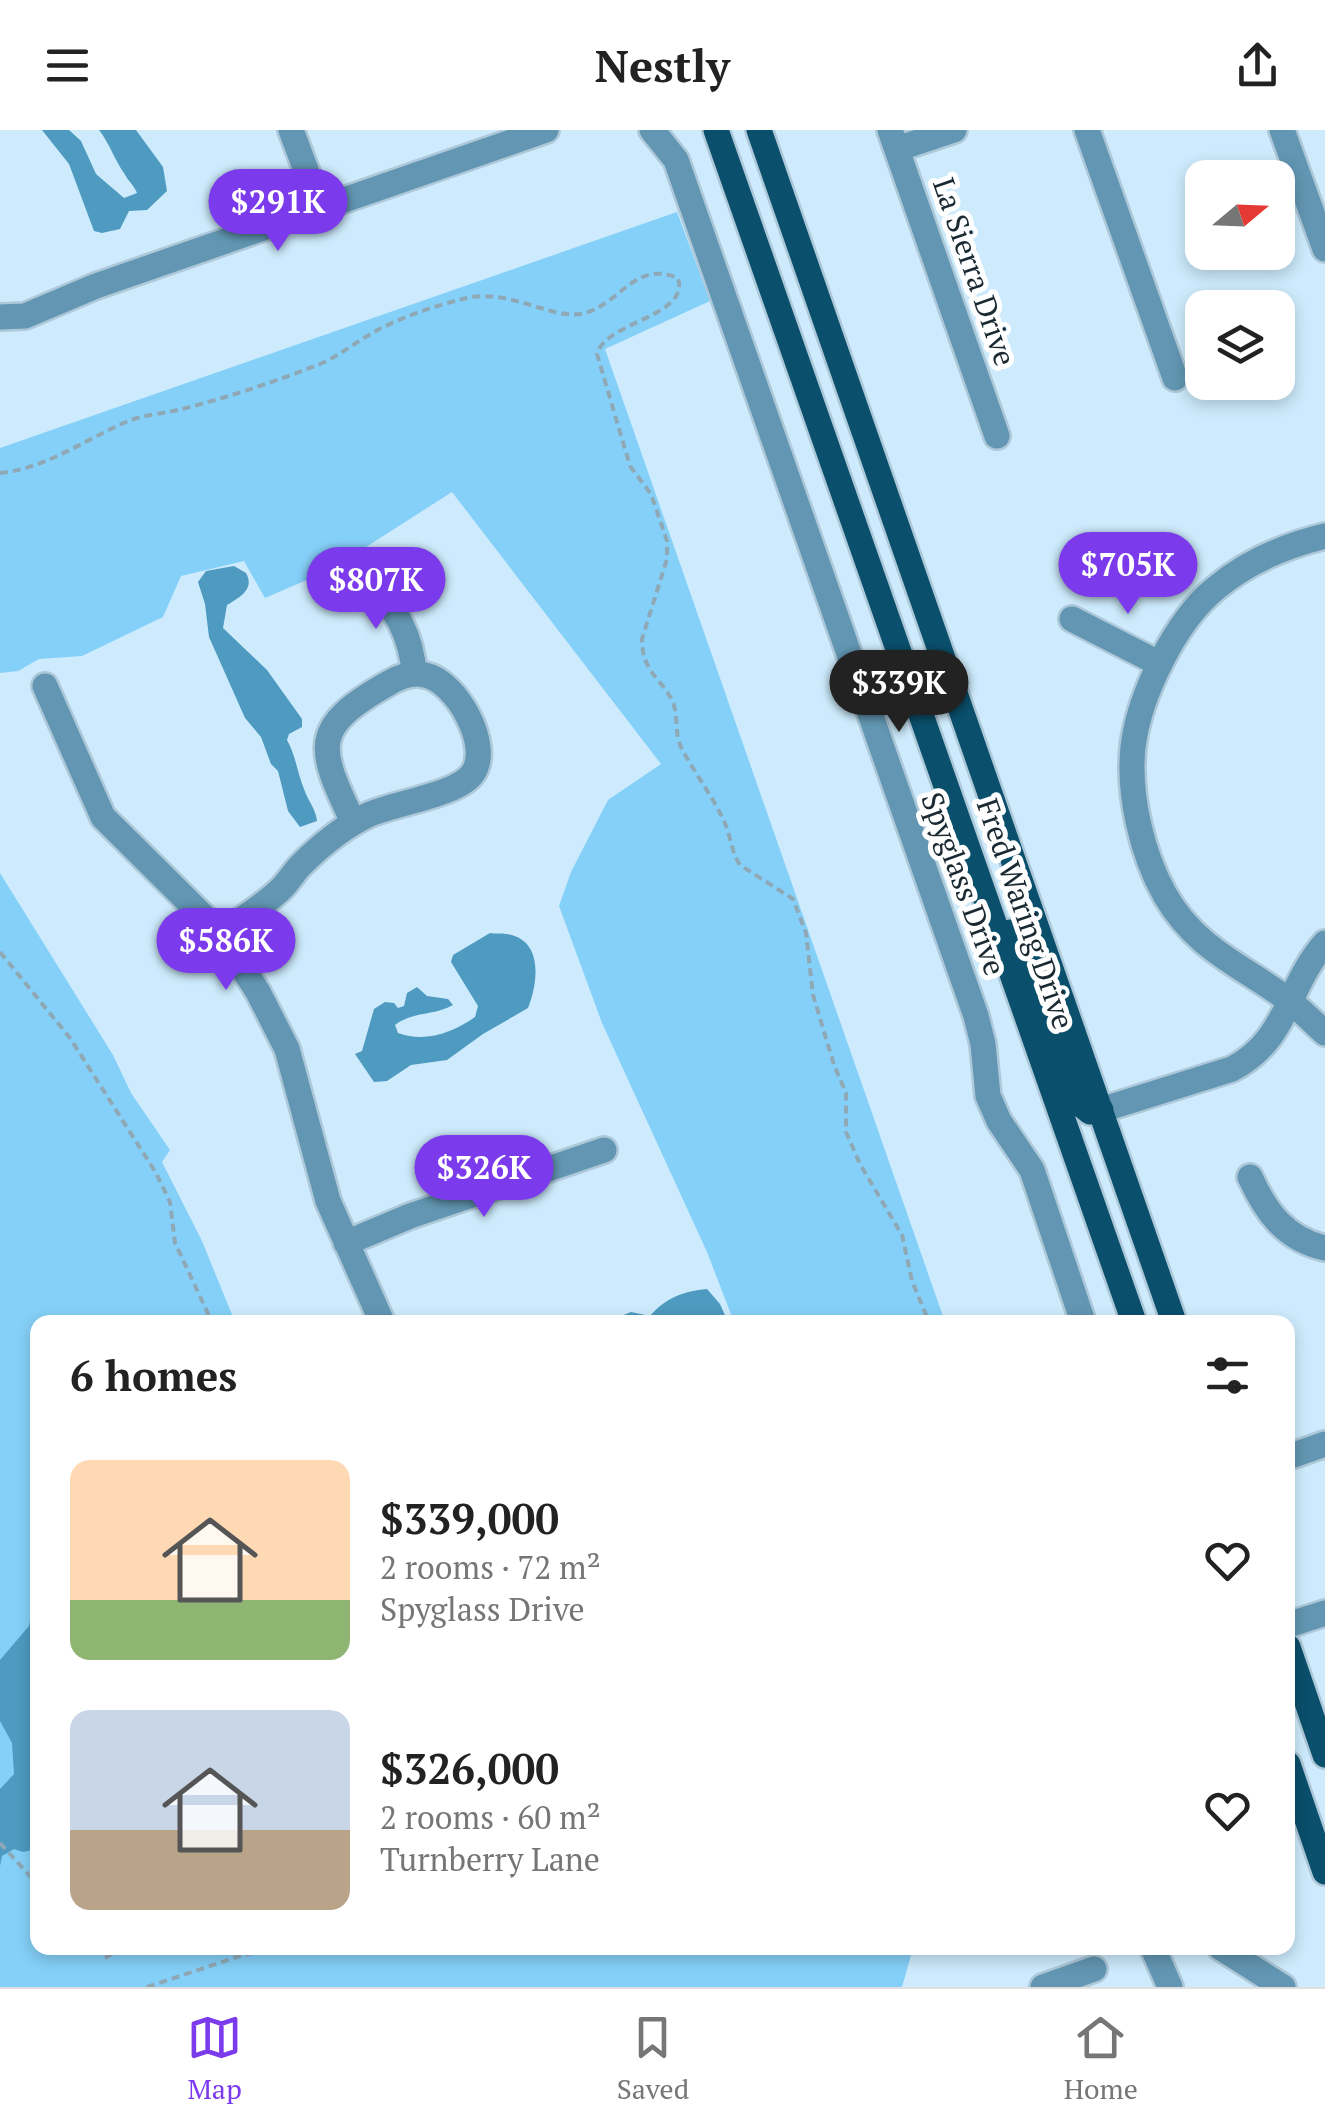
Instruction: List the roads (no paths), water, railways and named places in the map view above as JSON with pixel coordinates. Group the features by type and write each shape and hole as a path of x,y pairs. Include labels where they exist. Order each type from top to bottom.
{"main road":[{"name":"Fred Waring Drive","path":"716,130 1132,1315"},
{"name":"Fred Waring Drive","path":"759,130 1172,1315"},
{"path":"979,880 1032,971 1080,1104 1090,1112 1101,1110"},
{"path":"1295,1667 1325,1755"},
{"path":"1295,1784 1325,1872"}],"street":[{"path":"291,130 321,210"},
{"path":"0,317 26,316 96,286 546,130"},
{"name":"Spyglass Drive","path":"652,130 676,160 976,1016 988,1096 999,1121 1032,1170 1080,1315"},
{"path":"894,140 954,130"},
{"path":"1087,130 1174,378"},
{"path":"1282,130 1325,249"},
{"name":"La Sierra Drive","path":"894,140 996,436"},
{"path":"1325,536 1272,552 1214,589 1190,614 1160,664 1133,747 1142,837 1166,897 1216,955 1291,1002 1325,1034"},
{"path":"370,578 404,627 413,654 414,674"},
{"path":"1072,619 1160,664"},
{"path":"221,934 269,900 301,865 353,822 466,780 480,757 473,724 438,680 414,674 398,678 342,716 326,737 326,762 353,822"},
{"path":"45,686 103,817 221,934 258,992 287,1049 328,1201 379,1315"},
{"path":"1101,1110 1252,1058 1272,1038 1308,962 1325,943"},
{"path":"346,1243 410,1216 604,1150"},
{"path":"1250,1177 1272,1219 1310,1245 1325,1248"},
{"path":"1295,1455 1325,1444"},
{"path":"1295,1623 1325,1613"},
{"path":"1156,1955 1170,1987"},
{"path":"1239,1955 1283,1987"},
{"path":"1043,1987 1094,1969"}]}
